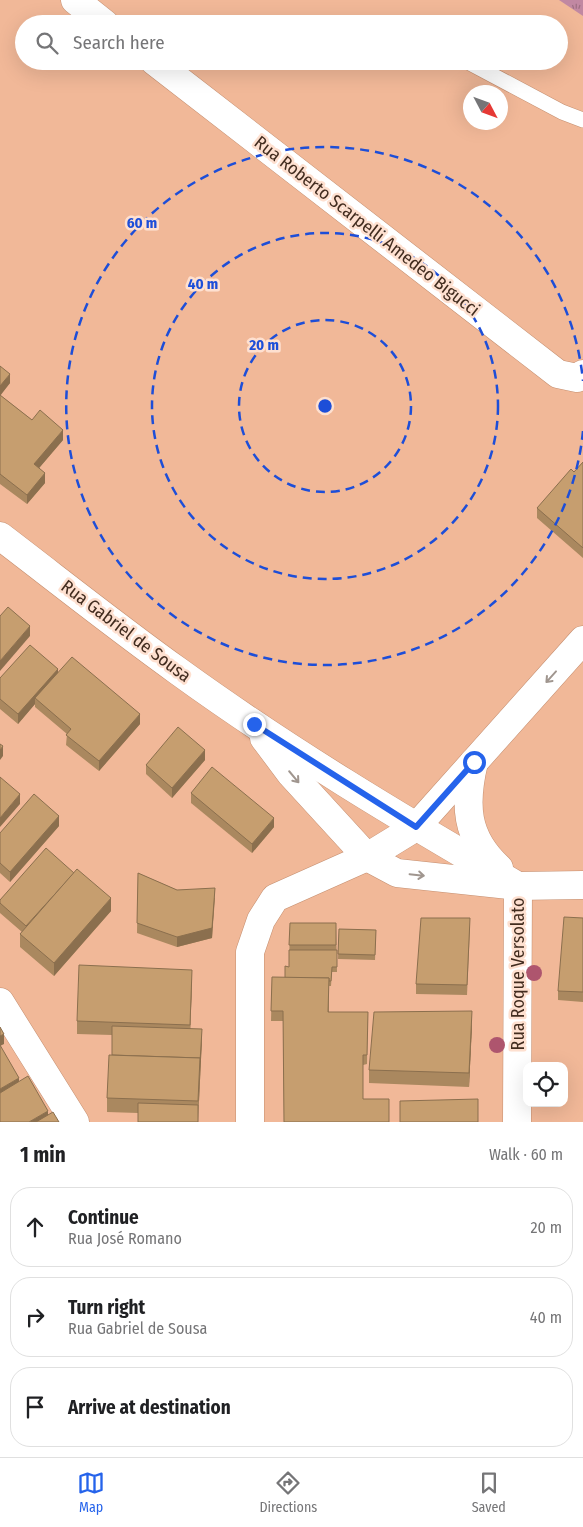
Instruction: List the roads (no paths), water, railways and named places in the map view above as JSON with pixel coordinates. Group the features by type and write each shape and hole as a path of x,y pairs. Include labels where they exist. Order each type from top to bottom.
{"street":[{"path":"74,0 94,15"},
{"name":"Rua Roberto Scarpelli Amedeo Bigucci","path":"166,70 558,374 576,378 583,374"},
{"name":"Rua Gabriel de Sousa","path":"0,536 178,671 254,724 416,827 518,886"},
{"path":"250,1122 250,952 260,920 275,898 366,858 416,827 583,640"},
{"name":"Rua Gabriel de Sousa","path":"254,724 291,774 366,858 397,873 518,886 583,885"},
{"path":"474,762 468,790 472,835 487,858 518,886"},
{"name":"Rua Roque Versolato","path":"517,1122 518,886"},
{"path":"0,1002 74,1122"}],"lane":[{"path":"483,70 562,112 583,120"}]}
